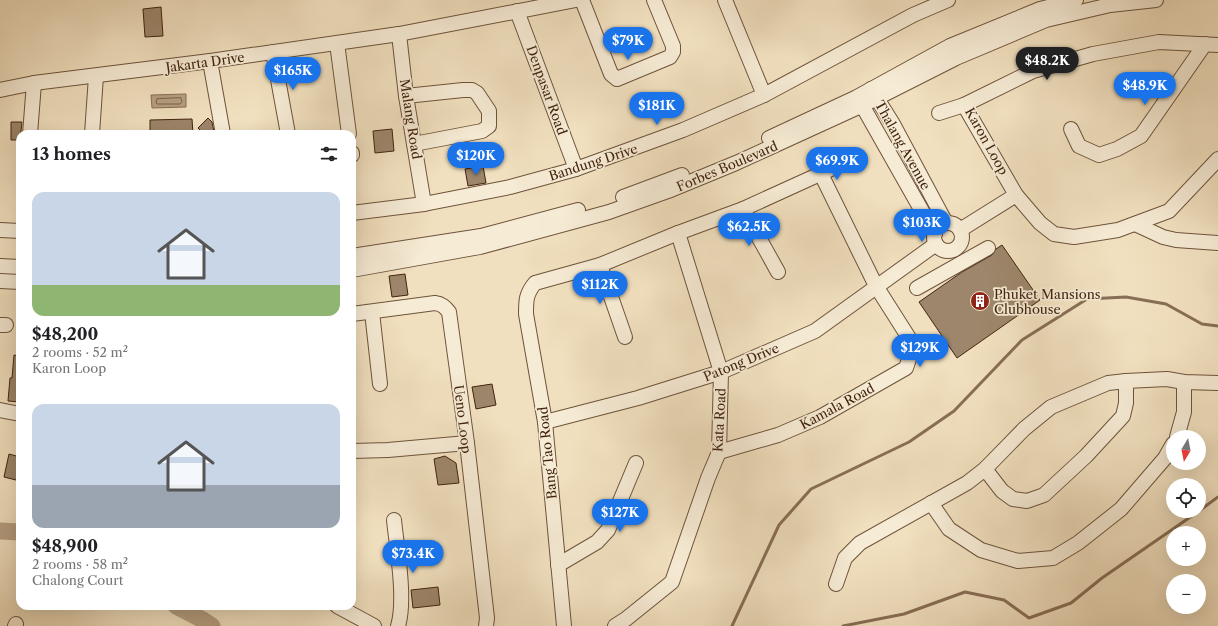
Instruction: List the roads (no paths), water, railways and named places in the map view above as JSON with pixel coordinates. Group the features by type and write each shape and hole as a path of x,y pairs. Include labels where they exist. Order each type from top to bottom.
{"street":[{"name":"Jakarta Drive","path":"0,90 34,83 210,61 399,34 576,0"},
{"path":"582,0 611,74 617,79 670,57 673,52 673,46 654,0"},
{"path":"725,0 764,96"},
{"name":"Bandung Drive","path":"356,212 424,204 510,187 576,169 683,130 764,96 913,15 948,0"},
{"name":"Forbes Boulevard","path":"356,269 480,247 609,212 668,191 729,166 860,101 950,46 1040,9 1076,0"},
{"name":"Forbes Boulevard","path":"874,93 1046,20 1105,3 1156,0"},
{"name":"Denpasar Road","path":"517,11 576,169"},
{"name":"Malang Road","path":"399,34 406,96 424,204"},
{"name":"Karon Loop","path":"1211,44 1159,42 1093,54 1033,71 964,105 1016,195 1040,223 1054,234 1074,237 1118,230 1169,211 1218,160"},
{"path":"337,43 348,130"},
{"path":"1071,129 1079,146 1099,155 1117,149 1141,136 1211,44"},
{"path":"273,52 287,130"},
{"path":"210,61 222,130"},
{"path":"92,130 96,76"},
{"path":"30,130 34,83"},
{"path":"406,96 472,90 477,93 489,111 489,126 482,131 414,144"},
{"name":"Thalang Avenue","path":"874,93 893,124 946,223"},
{"name":"Forbes Boulevard","path":"356,255 481,236 601,204 676,178 860,101"},
{"name":"Thalang Avenue","path":"860,101 935,239"},
{"path":"938,113 964,105"},
{"path":"625,337 600,265 678,233 743,209 842,164"},
{"name":"Kamala Road","path":"719,452 778,435 820,417 906,368 910,356 908,338 876,286 821,174"},
{"path":"960,230 1016,195"},
{"path":"743,209 778,272"},
{"path":"946,223 954,224 960,230 960,243 955,249 946,251 939,247 935,239 939,227 946,223"},
{"path":"1135,224 1163,237 1176,240 1218,243"},
{"path":"0,230 16,231"},
{"name":"Kata Road","path":"614,626 626,619 672,582 708,478 719,452 721,372 678,233"},
{"name":"Patong Drive","path":"545,422 638,398 721,372 815,331 876,286 935,239"},
{"path":"918,288 988,248"},
{"path":"955,249 963,261"},
{"name":"Bang Tao Road","path":"564,626 545,422 526,314 526,300 529,290 535,283 600,265"},
{"path":"0,266 16,267"},
{"path":"0,281 16,282"},
{"name":"Ueno Loop","path":"356,314 435,303 445,307 449,312 480,553 486,626"},
{"path":"372,312 380,384"},
{"path":"836,584 845,558 860,543 967,482 985,469 1024,429 1051,407 1108,384 1126,381 1167,380 1218,383"},
{"path":"985,469 1002,491 1013,499 1027,501 1044,494 1086,456 1123,416 1126,403 1126,381"},
{"path":"1179,430 1184,412 1184,382"},
{"path":"0,410 16,413"},
{"path":"356,451 388,450 466,442"},
{"path":"931,503 949,529 981,550 1018,562 1053,558 1078,543 1121,509 1166,456"},
{"path":"558,565 597,542 608,530 636,462"},
{"path":"394,520 401,593 401,618 398,626"},
{"path":"345,610 374,626"}],"water":[{"path":"186,94 186,107 152,108 151,95"}],"waterway":[{"path":"732,626 779,525 811,489 909,442 954,411 1022,340 1087,299 1126,297 1166,304 1202,324 1218,326"},
{"path":"1206,506 1218,497"},
{"path":"843,626 904,614 965,592 1004,600 1029,618 1071,603 1102,578 1189,518"},
{"path":"0,531 16,532"},
{"path":"184,610 212,626"}],"place":[{"name":"Phuket Mansions Clubhouse","path":"980,301"}]}
